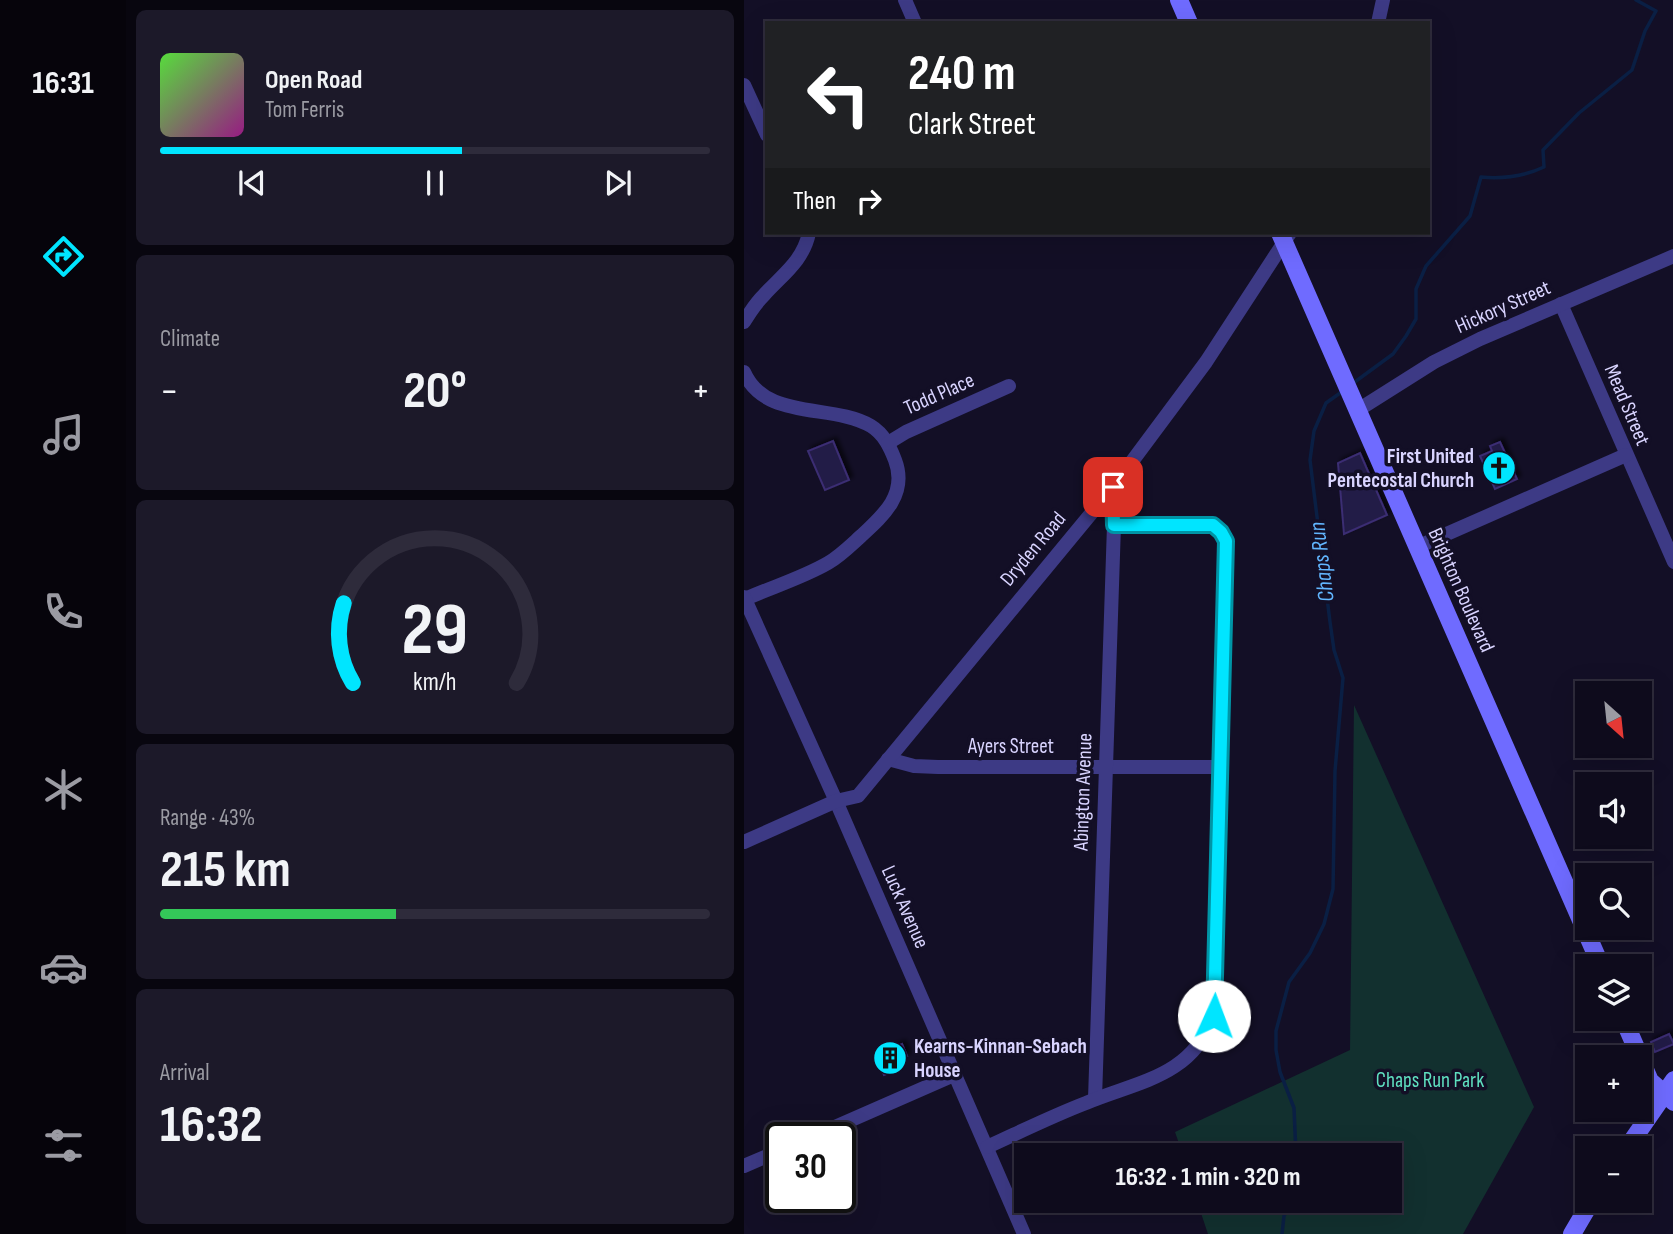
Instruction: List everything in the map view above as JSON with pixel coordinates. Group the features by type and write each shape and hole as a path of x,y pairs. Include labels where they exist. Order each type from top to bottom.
{"street":[{"path":"906,0 914,21"},
{"path":"1179,0 1188,21"},
{"path":"1378,21 1383,0"},
{"path":"744,85 765,131"},
{"path":"744,321 765,294 796,265 806,247 809,235"},
{"name":"Brighton Boulevard","path":"1285,236 1339,371 1596,954"},
{"name":"Dryden Road","path":"836,801 858,796 1113,487 1206,362 1285,236"},
{"name":"Hickory Street","path":"1355,405 1434,362 1673,256"},
{"name":"Mead Street","path":"1561,304 1673,562"},
{"path":"744,372 757,391 776,403 847,418 872,427 888,443 897,466 899,482 895,497 886,512 841,555 826,564 744,598"},
{"name":"Todd Place","path":"888,443 906,432 1009,386"},
{"path":"1417,547 1626,455"},
{"name":"Abington Avenue","path":"1095,1099 1114,525 1113,487"},
{"path":"987,1146 1095,1099 1167,1073 1189,1057 1202,1041 1214,1016 1226,541 1213,525 1114,525"},
{"name":"Luck Avenue","path":"744,598 836,801 1024,1234"},
{"name":"Ayers Street","path":"888,759 914,766 1220,767"},
{"path":"744,842 836,801"},
{"path":"846,1122 956,1074"},
{"path":"1636,1136 1670,1093 1652,1083"},
{"path":"744,1166 765,1157"},
{"path":"1572,1234 1584,1213"}],"green space":[{"name":"Chaps Run Park","path":"1354,705 1534,1107 1463,1234 1208,1234 1201,1213 1402,1213 1402,1143 1179,1143 1175,1132 1350,1050"}],"building":[{"path":"833,441 849,480 825,490 808,451"},
{"name":"First United Pentecostal Church","path":"1500,442 1517,479 1495,489 1480,456 1492,451 1490,446"},
{"path":"1360,453 1387,515 1344,534 1338,463"},
{"path":"1669,1034 1674,1044 1655,1052 1651,1042"},
{"name":"Kearns-Kinnan-Sebach House","path":"902,1044 907,1056 897,1060 897,1070 884,1075 876,1055"}],"waterway":[{"name":"Chaps Run","path":"1352,384 1393,354 1406,336 1416,319 1416,289 1426,266 1470,216 1481,177 1513,176 1544,167 1543,150 1579,113 1632,70 1645,31 1656,11 1636,0"},
{"name":"Chaps Run","path":"1295,1143 1294,1108 1280,1072 1276,1031 1289,982 1310,953 1324,924 1333,889 1335,771 1343,678 1334,650 1310,460 1314,431 1326,403 1343,391"},
{"name":"Chaps Run","path":"1282,1234 1286,1213"}],"place":[{"name":"First United Pentecostal Church","path":"1499,468"},
{"name":"Kearns-Kinnan-Sebach House","path":"890,1058"}],"route":[{"path":"1113,487 1114,525 1213,525 1226,541 1214,1016"}]}
